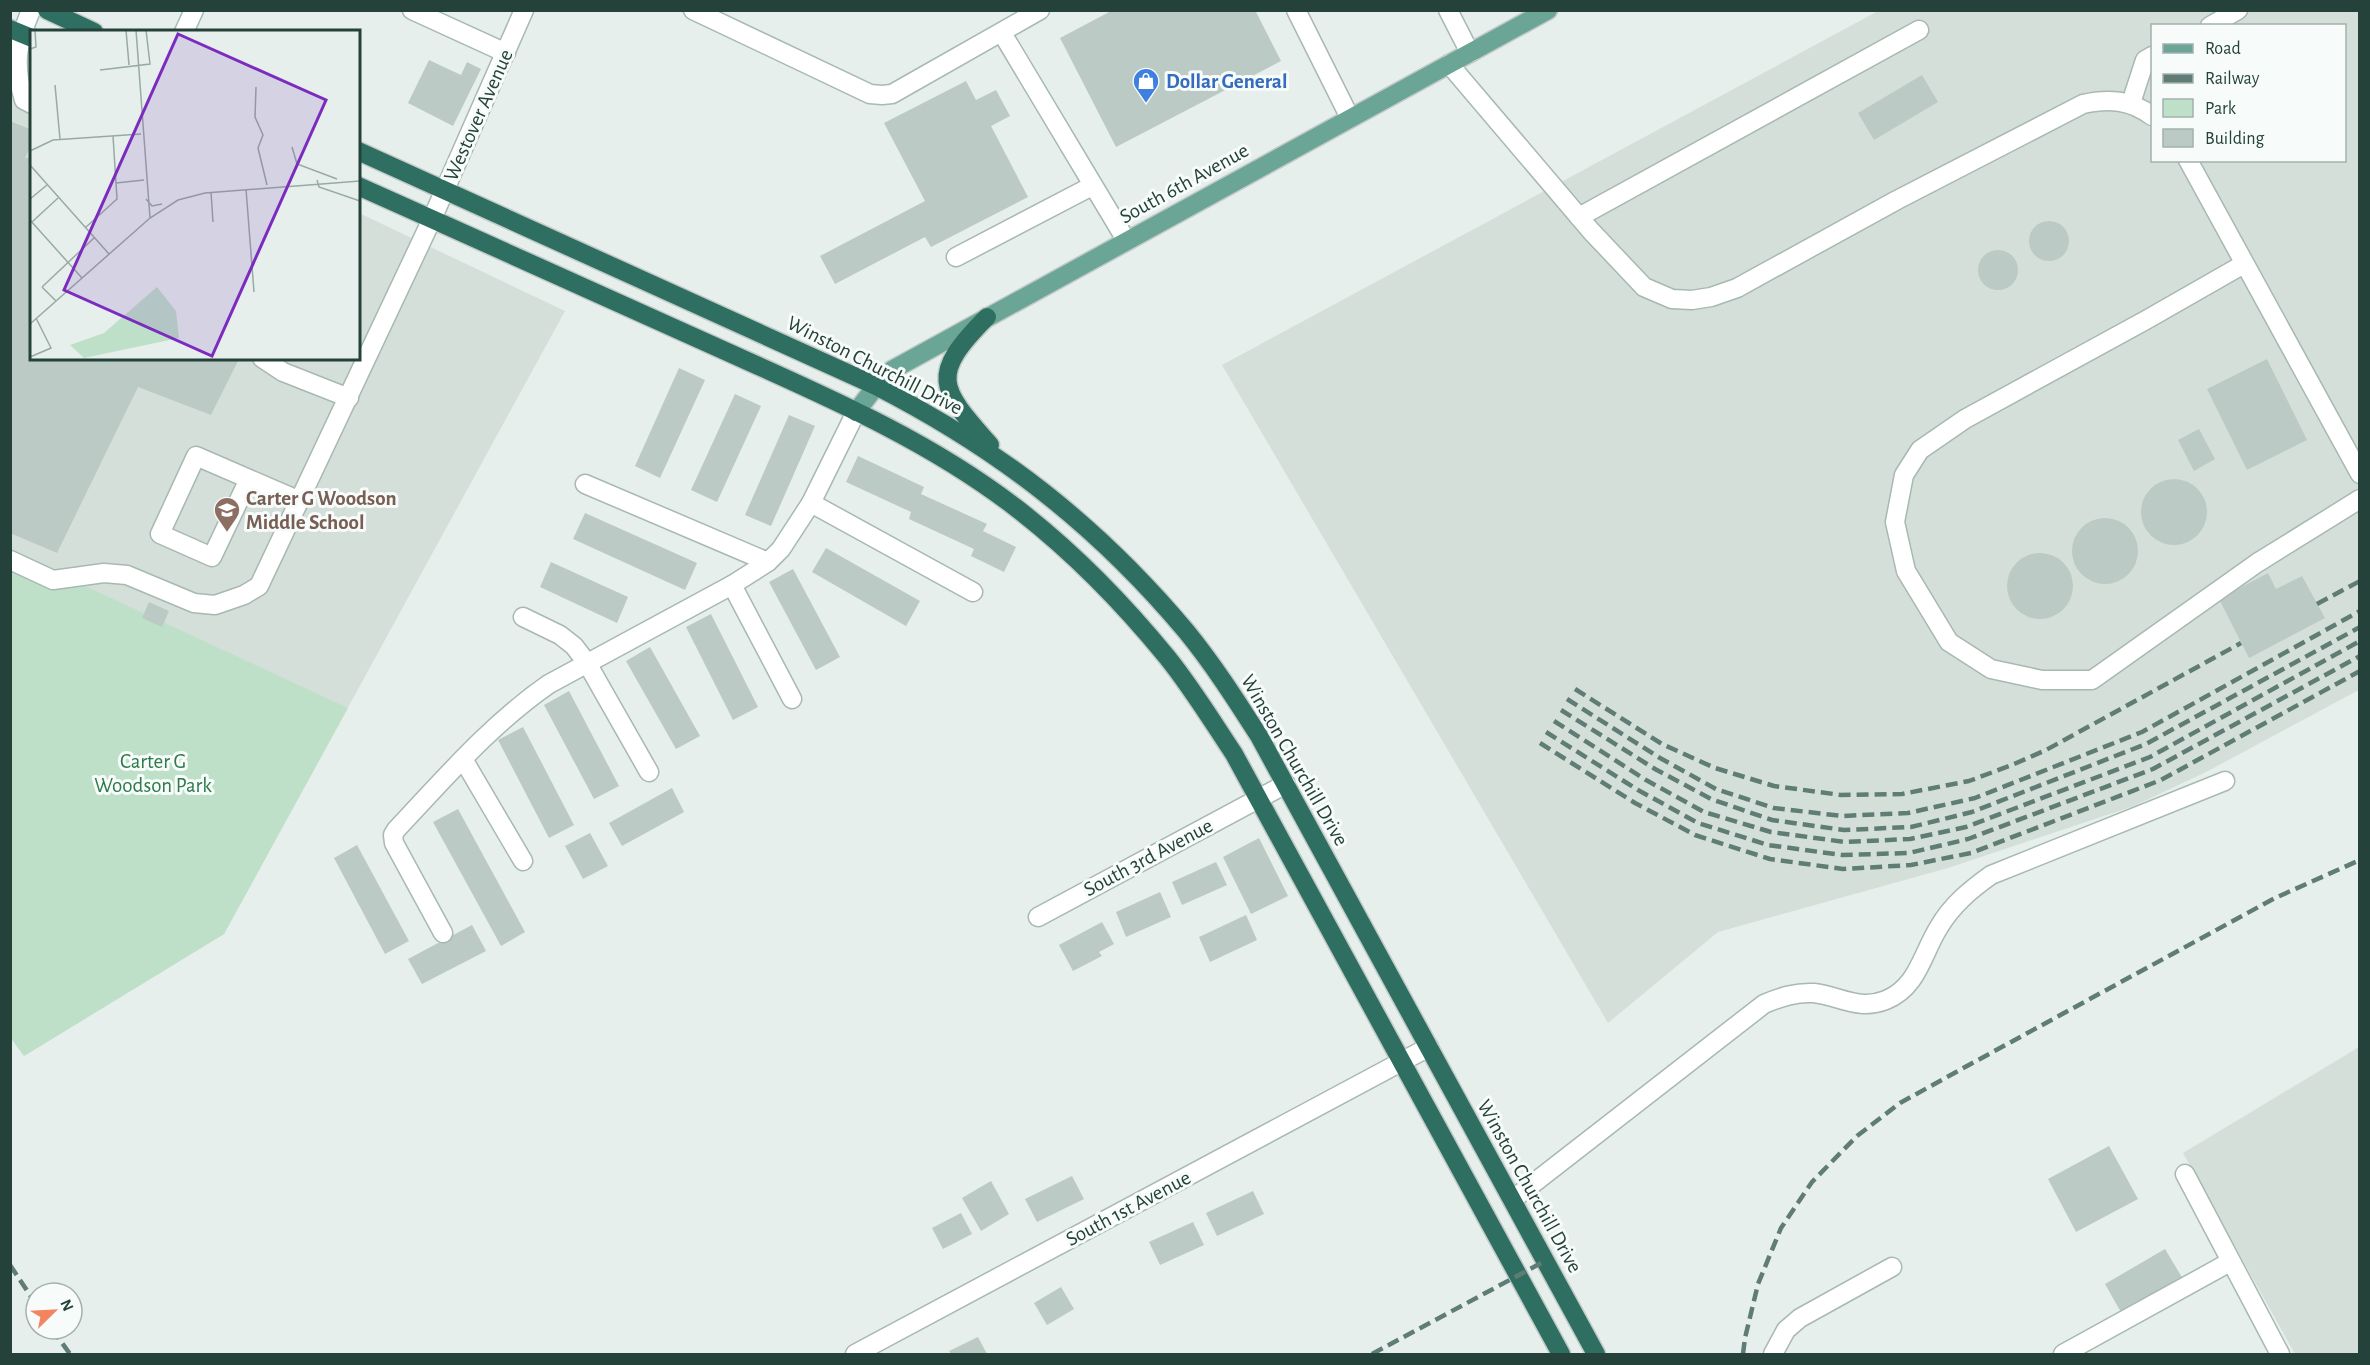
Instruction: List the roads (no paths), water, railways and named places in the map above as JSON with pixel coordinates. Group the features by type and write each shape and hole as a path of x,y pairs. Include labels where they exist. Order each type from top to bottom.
{"highway":[{"path":"46,10 90,30"},
{"name":"Winston Churchill Drive","path":"360,153 876,386 947,424 1003,460 1053,498 1101,540 1187,633 1225,683 1259,736 1596,1354"},
{"path":"360,187 856,412 906,437 962,470 1014,506 1089,571 1167,657 1234,754 1561,1354"},
{"path":"987,317 958,346 951,361 948,387 950,396 958,409 1003,460"}],"main road":[{"name":"South 6th Avenue","path":"856,412 892,370 1470,53 1529,15 1548,10"}],"street":[{"path":"30,103 24,99 17,78 16,58 21,34 31,10"},
{"path":"185,30 194,10"},
{"path":"412,10 506,53"},
{"name":"Westover Avenue","path":"10,560 53,580 104,573 127,575 195,603 214,605 244,595 260,585 445,191 524,10"},
{"path":"693,10 870,94 882,95 892,93 1041,10"},
{"path":"1296,10 1350,118"},
{"path":"1448,10 1470,53"},
{"path":"2214,24 2238,10"},
{"path":"1579,217 1919,30"},
{"path":"1002,33 1126,240"},
{"path":"2131,103 2145,60 2151,57"},
{"path":"1449,64 1579,217 1644,287 1672,299 1692,300 1712,297 1737,288 2066,111 2102,100 2131,103 2151,115"},
{"path":"2189,162 2360,474"},
{"path":"956,257 1092,186"},
{"path":"2244,264 1965,419 1920,450 1904,475 1895,522 1906,571 1949,642 1991,669 2042,680 2092,680 2258,563 2360,499"},
{"path":"265,360 283,372 349,398"},
{"path":"443,933 394,843 393,835 463,759 531,696 587,663 732,585 768,562 781,549 811,503 856,412"},
{"path":"249,479 212,557 160,534 196,456 300,501"},
{"path":"585,484 768,562"},
{"path":"811,503 973,592"},
{"path":"732,585 792,699"},
{"path":"523,617 560,635 574,646 587,663 649,772"},
{"path":"463,759 523,861"},
{"path":"1512,1200 1764,1004 1783,996 1799,993 1816,993 1848,1003 1866,1005 1885,1000 1903,991 1911,981 1937,929 1949,912 1970,890 1991,875 2225,781"},
{"name":"South 3rd Avenue","path":"1038,916 1286,784"},
{"name":"South 1st Avenue","path":"855,1354 1429,1047"},
{"path":"2185,1174 2280,1354"},
{"path":"2063,1354 2230,1262"},
{"path":"1773,1354 1786,1330 1800,1318 1892,1267"}],"railway":[{"path":"2317,604 2360,581"},
{"path":"1567,699 1660,758 1716,789 1774,808 1842,816 1908,813 1975,798 2142,732 2360,611"},
{"path":"1561,710 1655,769 1711,799 1772,820 1844,830 1911,827 1972,812 2146,744 2360,627"},
{"path":"1554,721 1646,780 1704,812 1771,832 1845,842 1910,839 1966,827 2150,757 2360,641"},
{"path":"1575,689 1662,744 1715,768 1774,786 1841,795 1902,794 1969,781 2046,750 2241,643"},
{"path":"1546,732 1638,790 1698,823 1768,845 1842,855 1909,853 1968,839 2153,769 2360,656"},
{"path":"1540,743 1635,803 1695,835 1770,859 1843,869 1911,865 1971,853 2161,780 2360,671"},
{"path":"1743,1354 1758,1284 1781,1228 1812,1182 1857,1136 1900,1103 1967,1066 2275,898 2360,860"},
{"path":"1372,1354 1545,1261"},
{"path":"10,1265 24,1286"},
{"path":"61,1341 70,1354"}],"place":[{"name":"Dollar General","path":"1146,104"},
{"name":"Carter G Woodson Middle School","path":"227,533"}],"park label":[{"name":"Carter G Woodson Park","path":"153,773"}]}
